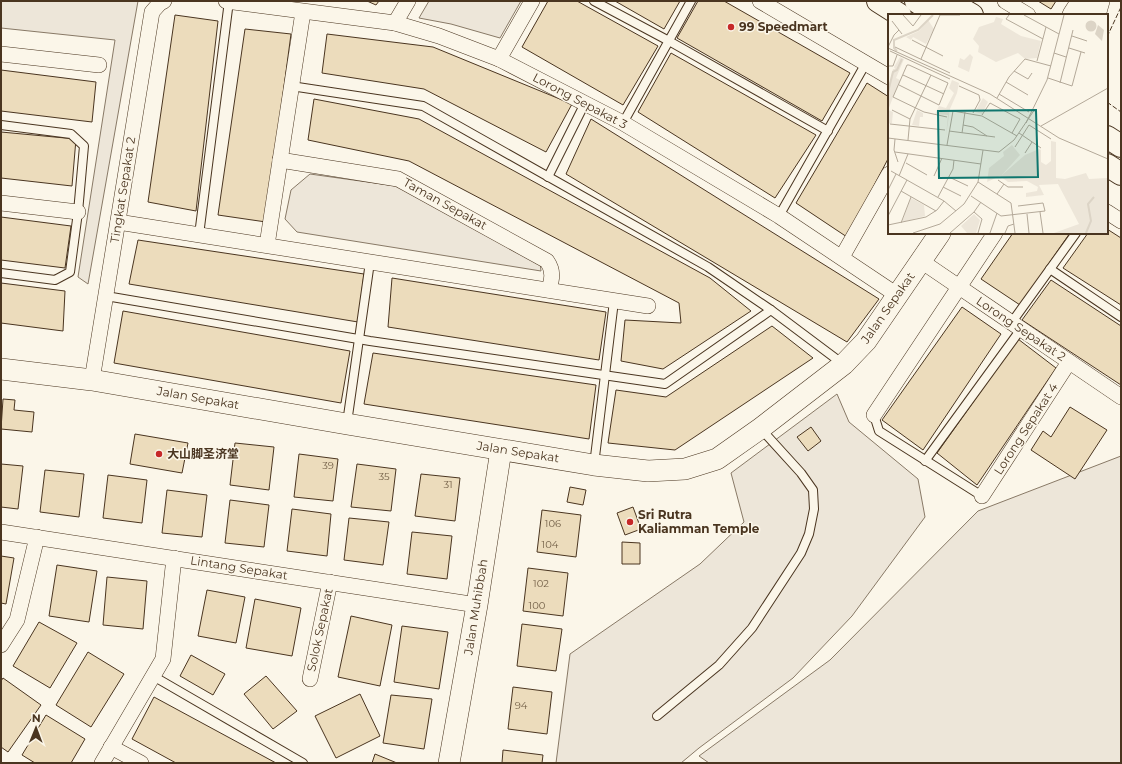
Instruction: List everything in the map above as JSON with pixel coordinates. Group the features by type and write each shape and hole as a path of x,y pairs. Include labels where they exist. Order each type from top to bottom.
{"main road":[{"path":"878,1 898,14"},
{"path":"916,1 936,14"},
{"path":"948,1 970,14"},
{"path":"1108,138 1121,146"},
{"path":"1108,166 1121,174"}],"street":[{"name":"Lorong Sepakat 3","path":"228,1 395,23 438,36 499,59 623,123 779,216 897,295"},
{"path":"395,23 408,1"},
{"path":"499,59 532,1"},
{"path":"760,1 888,77"},
{"path":"1005,1 1026,14"},
{"path":"1074,14 1080,4 1085,1"},
{"path":"1095,14 1099,1"},
{"name":"Tingkat Sepakat 2","path":"92,380 152,12 162,2"},
{"path":"267,245 303,12"},
{"path":"1,54 99,65"},
{"name":"Taman Sepakat","path":"280,160 398,179 547,261 552,267 553,275 549,290"},
{"path":"842,257 888,176"},
{"path":"1,202 78,212"},
{"path":"1108,213 1121,221"},
{"path":"118,222 648,306"},
{"name":"Jalan Sepakat","path":"1,369 92,380 594,465 648,471 685,469 717,459 761,428 844,364 866,341 939,234"},
{"path":"874,415 994,234"},
{"name":"Lorong Sepakat 2","path":"921,261 1121,397"},
{"name":"Lorong Sepakat 4","path":"982,496 1069,362"},
{"name":"Jalan Muhibbah","path":"449,763 477,605 501,450"},
{"name":"Lintang Sepakat","path":"1,532 477,605"},
{"path":"1,645 17,620 37,537"},
{"path":"102,763 163,658 174,558"},
{"name":"Solok Sepakat","path":"310,679 330,582"},
{"path":"111,747 141,763"}],"lane":[{"path":"199,234 228,1"},
{"path":"594,1 669,41 828,131"},
{"path":"623,123 691,1"},
{"path":"779,216 866,63"},
{"path":"291,86 423,106 708,267 771,310 844,364"},
{"path":"548,176 585,103"},
{"path":"1,125 71,134 84,146 78,212 70,272 55,280 1,274"},
{"path":"925,461 1016,326 1050,269 1075,234"},
{"path":"347,424 370,262"},
{"path":"1050,269 1121,317"},
{"path":"106,296 359,339 665,384 771,310"},
{"path":"594,465 614,301"},
{"path":"874,415 879,431 982,496"},
{"path":"657,716 719,665 752,628 801,553 809,534 814,509 813,490 801,473 761,428"},
{"path":"153,676 303,763"}],"shaded area":[{"path":"1,1 138,1 88,284 78,277 115,40 1,28"},
{"path":"429,1 521,1 500,38 451,24 419,18"},
{"path":"310,174 396,186 540,262 541,271 297,232 285,219 291,190"},
{"path":"837,394 849,422 918,479 925,517 852,616 793,678 681,763 556,763 570,654 700,564 744,522 731,473"},
{"path":"1121,456 1121,763 709,763 699,756 830,660 978,511"}],"building":[{"path":"367,1 379,1 376,5"},
{"path":"548,1 577,1 658,46 623,105 522,47"},
{"path":"615,1 680,1 664,29"},
{"path":"698,1 724,1 850,73 822,121 677,38"},
{"path":"1038,1 1056,1 1051,9"},
{"path":"175,15 218,21 196,211 148,202"},
{"path":"245,29 291,34 266,222 218,215"},
{"path":"327,34 433,47 572,104 546,152 424,89 322,73"},
{"path":"671,53 816,135 775,198 638,112"},
{"path":"1,70 96,82 92,122 1,111"},
{"path":"867,83 888,96 888,159 847,237 796,203"},
{"path":"314,99 419,119 710,278 751,311 663,369 621,361 625,320 681,323 679,303 409,161 308,140"},
{"path":"591,119 879,299 847,342 566,174"},
{"path":"1,132 76,139 72,186 1,178"},
{"path":"1,217 71,226 65,268 1,260"},
{"path":"1108,230 1121,238 1121,305 1063,268 1087,234 1108,234"},
{"path":"1012,234 1069,234 1020,305 981,279"},
{"path":"138,240 364,274 358,322 129,284"},
{"path":"392,278 606,312 599,360 388,327"},
{"path":"1051,280 1121,326 1121,385 1022,320"},
{"path":"1,283 65,291 63,331 1,323"},
{"path":"962,307 1001,334 923,450 882,420"},
{"path":"123,311 350,351 341,403 114,363"},
{"path":"772,326 813,358 675,450 608,443 616,390 666,397"},
{"path":"1018,339 1056,368 977,485 937,453"},
{"path":"373,353 596,385 589,439 364,404"},
{"path":"3,399 15,400 14,410 34,412 32,432 1,429"},
{"path":"1070,407 1107,430 1075,479 1031,450 1043,431 1051,437"},
{"path":"811,427 821,441 808,451 797,437"},
{"name":"大山脚圣济堂","path":"135,434 188,443 182,473 130,464"},
{"path":"235,443 274,447 269,490 230,485"},
{"path":"299,454 338,459 333,501 294,497"},
{"path":"1,464 23,466 18,509 1,507"},
{"path":"357,464 396,469 391,511 351,507"},
{"path":"45,470 84,474 79,517 40,512"},
{"path":"421,474 460,478 455,521 415,516"},
{"path":"108,475 147,480 142,523 103,518"},
{"path":"570,487 586,490 583,505 567,502"},
{"path":"167,490 207,495 202,537 162,533"},
{"path":"230,500 269,505 264,547 225,543"},
{"path":"633,507 641,529 625,535 617,513"},
{"path":"292,509 331,514 327,556 287,551"},
{"path":"542,510 581,515 576,557 537,552"},
{"path":"349,518 389,522 383,565 344,560"},
{"path":"412,532 452,536 447,579 407,574"},
{"path":"622,542 640,543 640,564 622,564"},
{"path":"1,556 14,558 6,604 1,603"},
{"path":"57,565 97,571 89,622 49,616"},
{"path":"528,568 568,573 563,616 523,611"},
{"path":"107,577 147,581 143,629 103,625"},
{"path":"207,590 245,597 236,643 198,636"},
{"path":"255,599 301,608 292,656 246,648"},
{"path":"351,616 392,625 380,686 338,677"},
{"path":"39,622 77,643 50,688 13,666"},
{"path":"522,624 562,629 556,671 517,666"},
{"path":"402,626 448,632 439,689 394,682"},
{"path":"88,652 124,674 91,727 56,705"},
{"path":"191,655 225,674 213,695 180,676"},
{"path":"266,676 297,711 273,729 244,694"},
{"path":"3,678 41,705 8,752 1,747 1,681"},
{"path":"513,687 552,692 547,734 508,729"},
{"path":"360,694 380,736 336,758 315,716"},
{"path":"391,695 432,699 424,749 383,743"},
{"path":"154,697 276,763 176,763 132,739"},
{"path":"46,715 85,739 71,763 35,763 22,755"},
{"path":"503,750 543,755 542,763 502,763"},
{"path":"375,754 397,763 372,763"}],"fence":[{"path":"1108,35 1121,7"},
{"path":"1108,103 1121,112"}],"place":[{"name":"99 Speedmart","path":"731,27"},
{"name":"大山脚圣济堂","path":"159,454"},
{"name":"Sri Rutra Kaliamman Temple","path":"630,522"}]}
